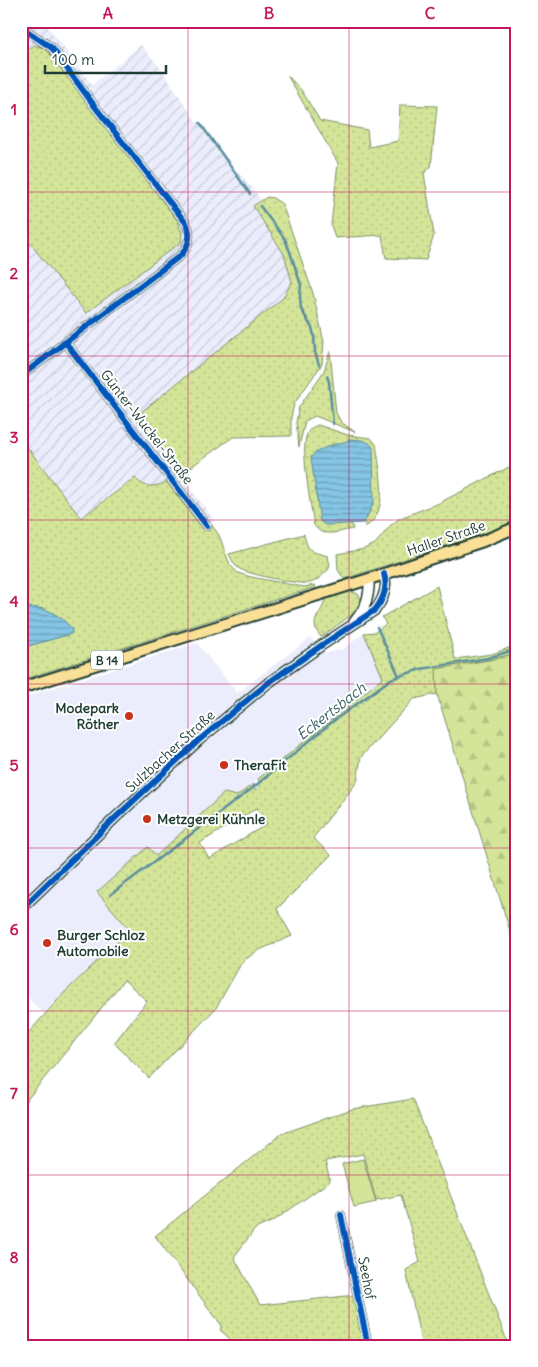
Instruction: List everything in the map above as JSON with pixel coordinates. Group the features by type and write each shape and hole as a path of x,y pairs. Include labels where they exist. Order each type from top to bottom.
{"main road":[{"name":"Haller Straße","path":"384,574 483,541 517,527"},
{"name":"B 14","path":"21,688 384,574"}],"street":[{"path":"21,27 52,48 96,108 186,223 189,231 188,244 182,256 21,376"},
{"name":"Günter-Wuckel-Straße","path":"66,343 207,526"},
{"name":"Sulzbacher Straße","path":"21,909 114,819 198,742 268,684 322,645 370,614 379,605 385,586 384,574"},
{"path":"349,628 367,604 369,579"},
{"name":"Seehof","path":"342,1215 368,1346"}],"shaded area":[{"path":"21,21 39,21 47,26 92,85 141,45 162,70 195,120 261,200 254,206 284,254 292,282 283,298 135,417 215,521 204,530 167,482 159,486 142,485 135,478 81,517 21,439 21,232 86,313 181,227 35,45 21,54"},
{"path":"364,633 384,678 237,796 224,793 156,856 148,847 97,892 131,930 44,1014 21,991 21,698 197,643 237,693 310,638 326,653 343,649"}],"green space":[{"path":"35,45 48,51 178,221 182,234 181,242 86,313 21,232 21,54"},
{"path":"287,75 302,91 320,121 367,130 369,147 398,141 400,105 437,106 431,167 424,173 434,235 426,260 386,258 382,235 335,238 331,225 338,163"},
{"path":"267,197 273,198 282,204 313,293 324,342 322,364 294,404 291,418 291,436 233,437 181,474 135,417 283,298 292,282 284,254 253,206"},
{"path":"330,351 336,413 341,422 355,432 315,416 305,421 299,447 296,422 299,407 324,371"},
{"path":"318,425 348,435 371,438 376,444 381,477 381,501 378,512 365,527 364,520 371,510 351,439 342,444 333,444 314,454 330,525 351,523 353,529 326,533 317,529 314,525 307,478 305,441 309,431"},
{"path":"21,439 81,518 135,478 138,482 150,486 167,482 203,529 211,524 219,535 230,565 238,573 304,587 315,585 316,587 21,680 21,648 70,634 72,629 50,611 29,607 21,608"},
{"path":"517,463 517,520 501,528 344,579 338,570 337,554 364,549 375,544 391,525 400,518 437,504"},
{"path":"304,534 309,548 314,552 328,556 330,566 317,580 312,582 285,581 245,571 233,563 229,554"},
{"path":"437,586 455,659 492,654 517,645 517,653 437,669 437,694 414,699 361,757 357,782 313,838 331,855 277,909 292,936 257,951 242,962 216,1008 149,1078 114,1043 147,1001 124,980 21,1107 21,1041 65,992 130,930 97,892 148,847 156,856 224,793 237,796 253,784 255,790 261,786 258,779 383,678 364,633 375,632 386,624 382,617","holes":["257,808 267,824 209,859 200,843"]},
{"path":"351,591 358,594 362,600 357,611 321,637 315,626 315,621 325,599"},
{"path":"517,653 517,954 437,694 436,669"},
{"path":"413,1099 509,1346 422,1346 406,1270 420,1262 401,1195 376,1200 363,1154 325,1161 330,1181 275,1220 255,1229 234,1257 260,1305 356,1295 366,1346 238,1346 220,1330 222,1326 155,1236 281,1134 352,1109"},
{"path":"363,1159 376,1202 354,1207 342,1164"}],"water":[{"path":"351,439 366,441 373,448 374,502 364,523 325,525 320,521 311,457 320,450"},
{"path":"29,607 50,611 67,623 72,629 71,634 21,648 21,608"}],"waterway":[{"path":"200,123 250,194"},
{"path":"260,206 285,239 290,252 301,285 301,309 312,328 315,352 319,365"},
{"path":"327,376 333,424"},
{"path":"377,627 399,676"},
{"name":"Eckertsbach","path":"110,895 254,787 332,722 391,679 421,669 488,658 517,649"}],"cycle path":[{"path":"21,27 52,48 96,108 186,223 189,236 188,244 181,255 21,376"},
{"path":"66,343 207,526"},
{"path":"21,909 198,741 268,683 375,610 384,593 384,574"},
{"path":"341,1215 368,1346"}],"place":[{"name":"Modepark Röther","path":"129,716"},
{"name":"TheraFit","path":"224,765"},
{"name":"Metzgerei Kühnle","path":"147,819"},
{"name":"Burger Schloz Automobile","path":"47,943"}]}
